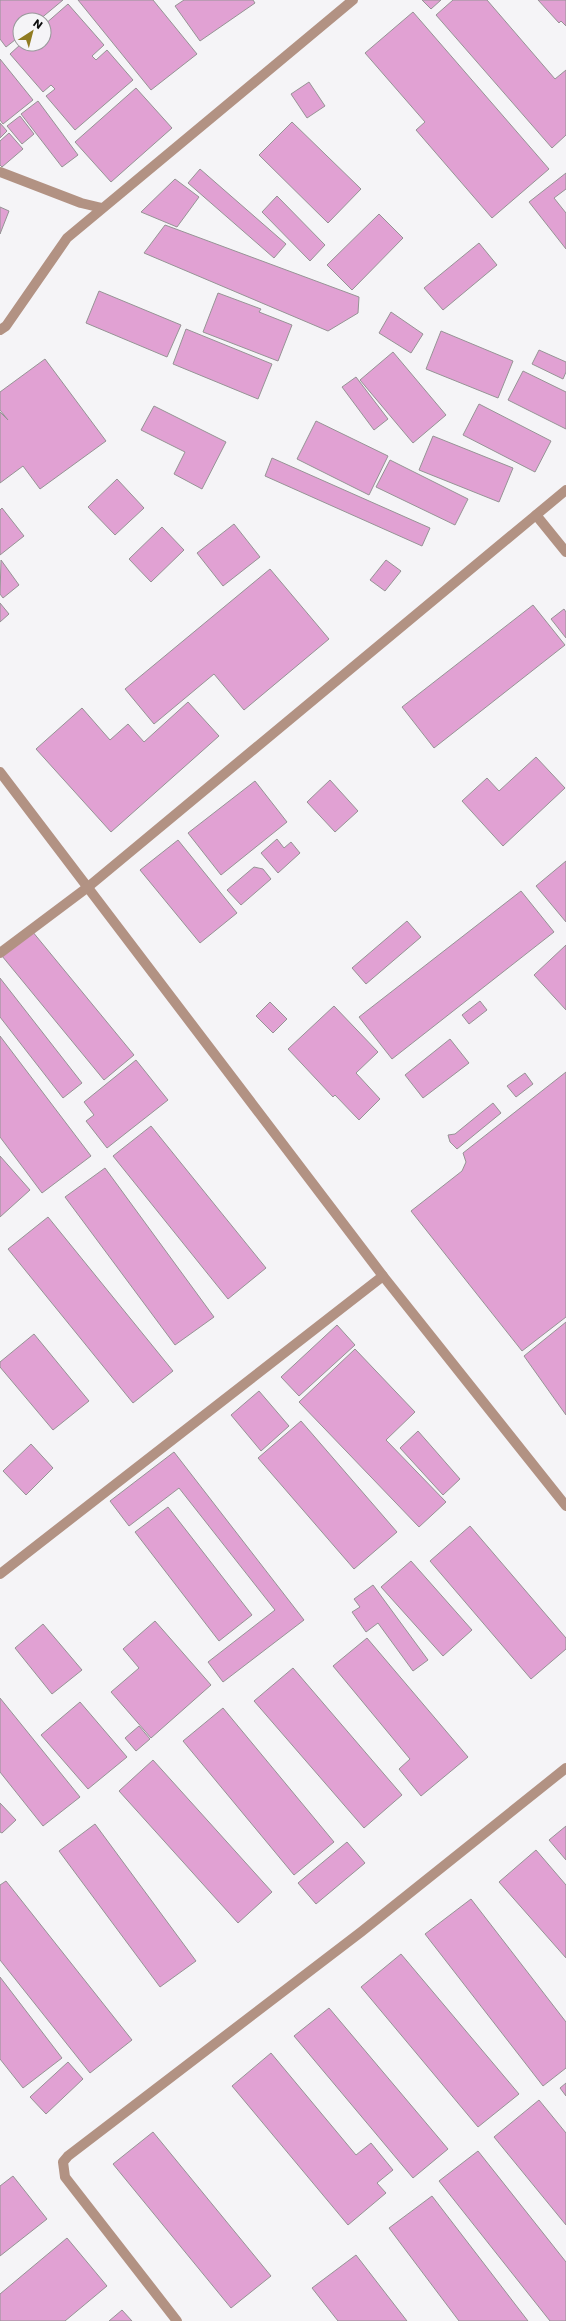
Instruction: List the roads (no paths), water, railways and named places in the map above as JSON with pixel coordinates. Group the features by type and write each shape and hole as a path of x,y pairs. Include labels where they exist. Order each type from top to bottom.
{"street":[{"path":"0,330 6,326 67,238 353,0"},
{"path":"0,172 81,203 102,208"},
{"path":"0,953 88,888 566,490"},
{"path":"536,514 566,552"},
{"path":"0,772 383,1276 566,1506"},
{"path":"0,1574 383,1276"},
{"path":"177,2321 65,2176 62,2162 361,1932 566,1768"}]}
